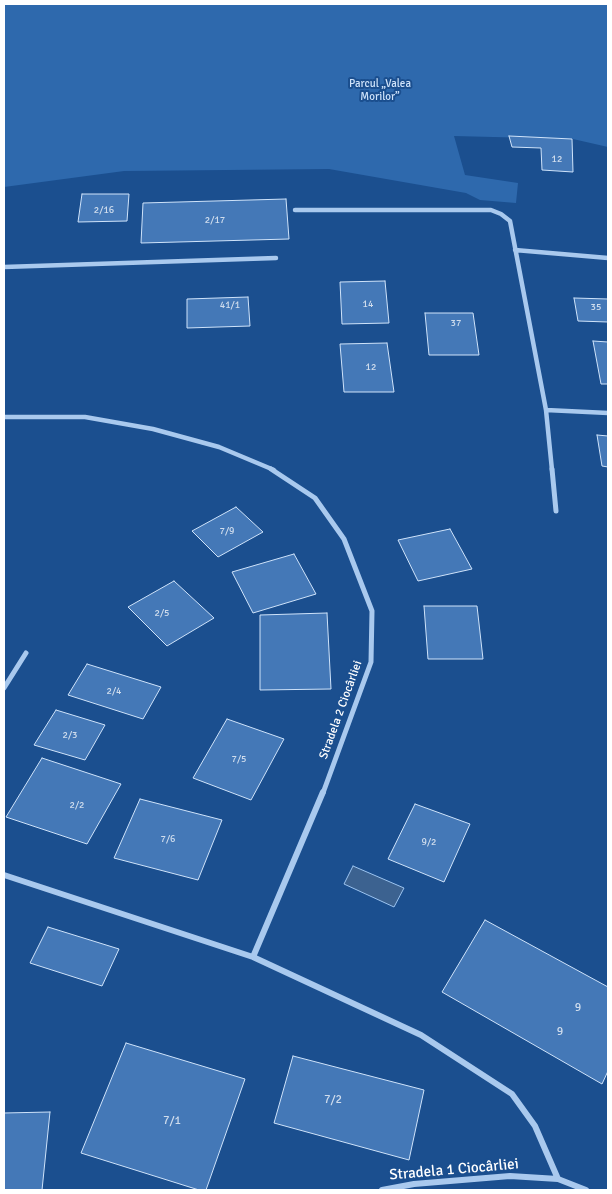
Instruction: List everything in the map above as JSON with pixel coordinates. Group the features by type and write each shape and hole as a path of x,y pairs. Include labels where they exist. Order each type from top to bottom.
{"street":[{"path":"295,210 491,210 501,214 510,221 513,228 515,250 546,410 556,510"},
{"path":"515,250 608,258"},
{"path":"4,267 276,258"},
{"path":"546,410 608,413"},
{"name":"Stradela 2 Ciocârliei","path":"4,417 85,417 153,429 219,447 278,472 315,498 344,539 372,611 372,662 320,799 253,957"},
{"path":"4,688 26,653"},
{"path":"4,875 253,957 421,1035 512,1094 536,1126 558,1179"},
{"name":"Stradela 1 Ciocârliei","path":"382,1190 414,1184 510,1176 558,1179 586,1190"}],"green space":[{"name":"Parcul „Valea Morilor”","path":"4,4 608,4 608,147 573,139 454,136 465,175 518,183 516,203 480,200 466,193 329,169 124,171 4,187"}],"shaded area":[{"path":"353,866 404,888 394,907 344,884"}],"building":[{"path":"509,136 572,139 573,172 542,170 541,148 512,147"},
{"path":"82,194 129,194 127,221 78,222"},
{"path":"286,199 289,239 141,243 143,203"},
{"path":"385,281 389,323 342,324 340,282"},
{"path":"248,297 250,326 187,328 187,299"},
{"path":"574,298 608,299 608,322 578,321"},
{"path":"425,313 473,313 479,355 429,355"},
{"path":"593,341 608,342 608,384 601,384"},
{"path":"387,343 394,392 344,392 340,344"},
{"path":"597,435 608,436 608,467 602,466"},
{"path":"236,507 263,532 218,557 192,531"},
{"path":"450,529 472,569 418,581 398,540"},
{"path":"294,554 316,594 253,613 232,572"},
{"path":"174,581 214,618 167,646 128,607"},
{"path":"424,606 477,606 483,659 428,659"},
{"path":"327,613 331,689 260,690 260,615"},
{"path":"87,664 161,687 143,719 68,695"},
{"path":"56,710 105,725 85,760 34,745"},
{"path":"227,719 284,739 251,800 193,778"},
{"path":"42,758 121,784 87,844 6,817"},
{"path":"140,799 222,820 198,880 114,858"},
{"path":"415,804 470,824 444,882 388,859"},
{"path":"485,920 608,987 608,1071 602,1084 442,992"},
{"path":"48,927 119,949 102,986 30,963"},
{"path":"126,1043 245,1079 206,1190 199,1190 81,1153"},
{"path":"293,1056 424,1090 409,1160 274,1123"},
{"path":"50,1112 42,1190 4,1190 4,1113"}]}
